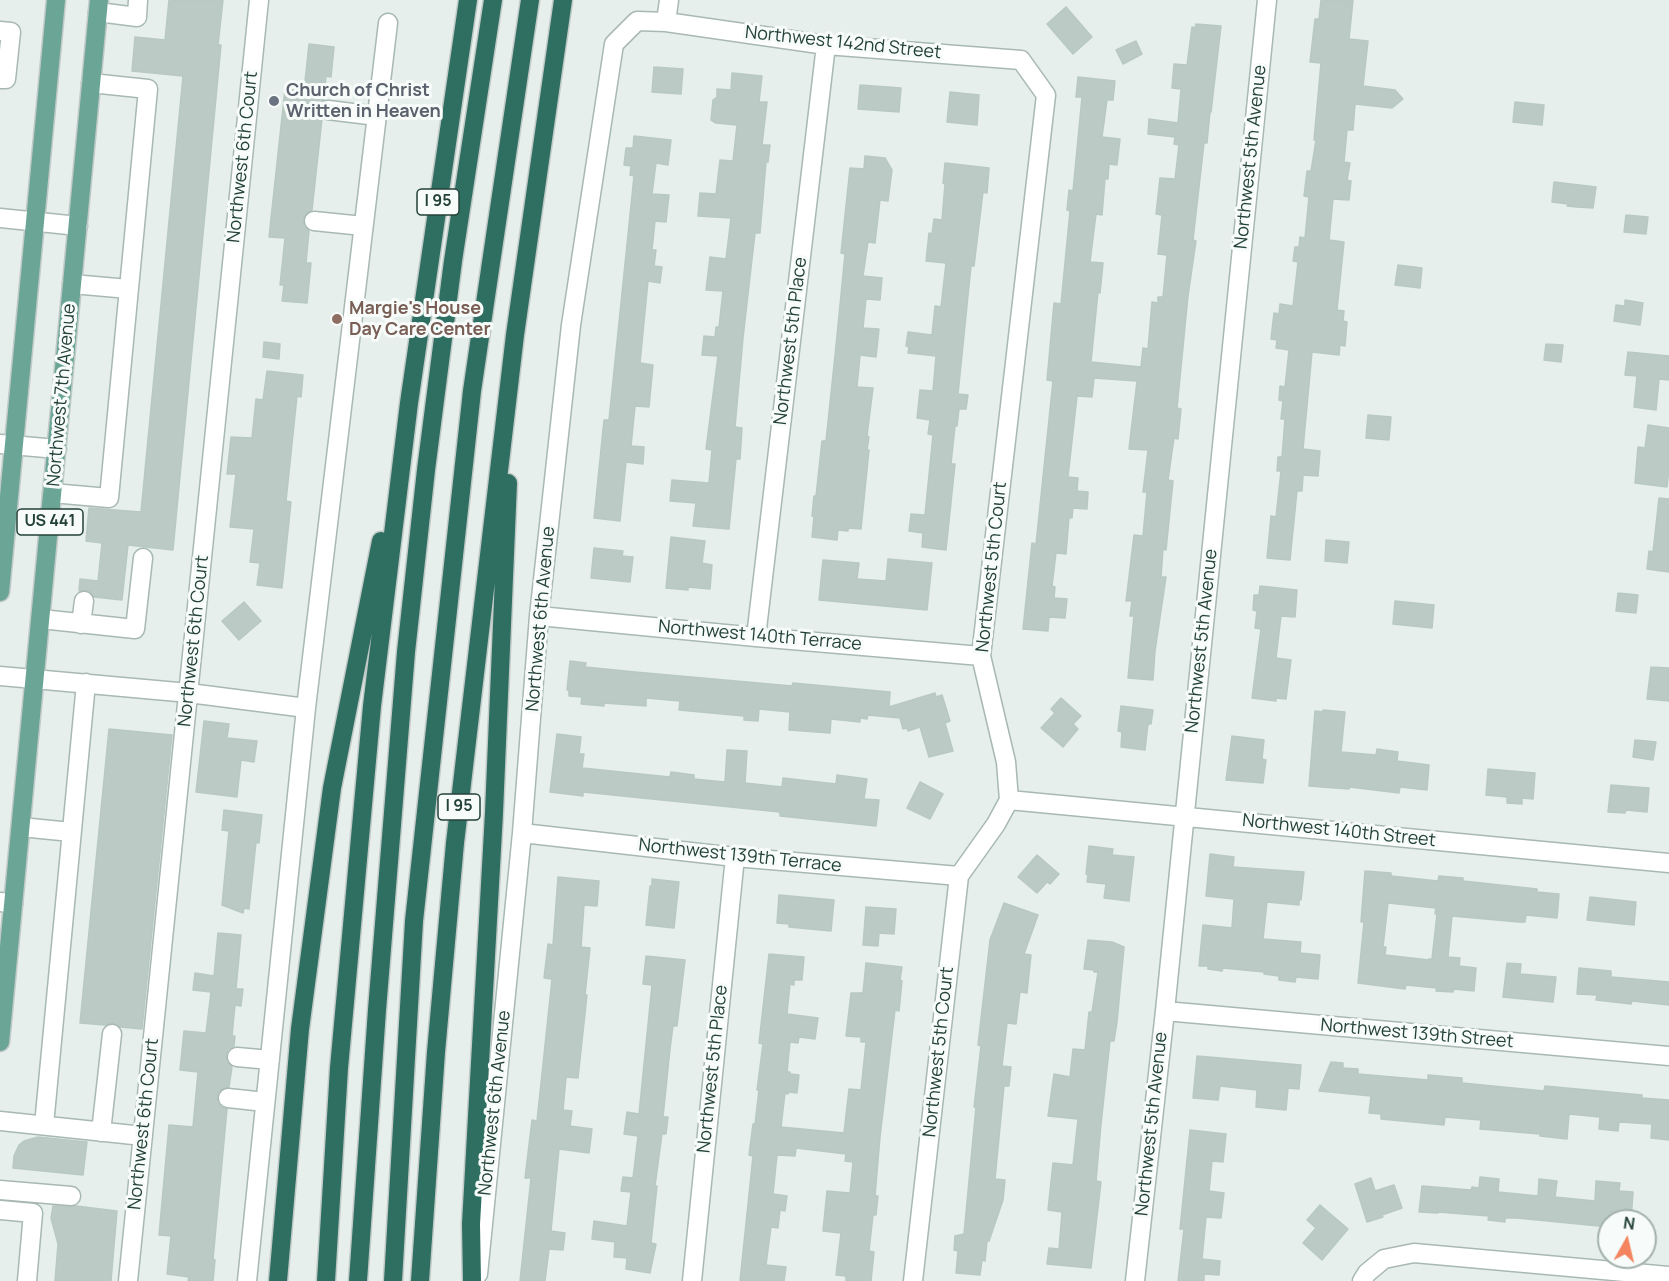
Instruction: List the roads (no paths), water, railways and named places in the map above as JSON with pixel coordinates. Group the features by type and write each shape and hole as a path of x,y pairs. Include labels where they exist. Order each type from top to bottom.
{"highway":[{"name":"I 95","path":"326,1281 339,1068 372,706 408,403 468,0"},
{"path":"358,1281 406,652 426,470 453,261 493,0"},
{"path":"393,1281 414,921 472,390 530,0"},
{"name":"I 95","path":"420,1281 436,1053 455,843 514,335 563,0"},
{"path":"472,1281 471,1224 494,801 514,335"},
{"path":"278,1281 300,1029 332,788 408,403"}],"main road":[{"name":"US 441","path":"0,592 7,445 35,221 56,0"},
{"name":"Northwest 7th Avenue","path":"0,1042 7,903 21,827 98,6"}],"street":[{"path":"98,6 136,17 138,0"},
{"name":"Northwest 6th Court","path":"128,1281 259,0"},
{"path":"666,22 669,0"},
{"name":"Northwest 5th Avenue","path":"1135,1281 1165,1011 1267,0"},
{"name":"Northwest 6th Avenue","path":"477,1281 522,833 539,616 571,325 614,44 637,21 666,22"},
{"name":"Northwest 142nd Street","path":"666,22 826,45 1021,60"},
{"path":"247,1281 306,708 388,23"},
{"path":"0,31 11,32 6,80 0,79"},
{"name":"Northwest 5th Place","path":"756,637 826,45"},
{"name":"Northwest 5th Court","path":"913,1281 959,876 1010,800 1005,762 981,656 1046,95 1021,60"},
{"path":"52,493 109,498 129,289 148,89 91,83"},
{"path":"328,110 376,116"},
{"path":"0,218 78,226"},
{"path":"314,221 363,226"},
{"path":"72,284 129,289"},
{"path":"7,445 57,449"},
{"path":"40,619 135,629 144,558"},
{"path":"81,624 84,601"},
{"name":"Northwest 140th Terrace","path":"539,616 981,656"},
{"path":"0,676 189,693 306,708"},
{"path":"44,1125 86,683"},
{"name":"Northwest 140th Street","path":"1010,800 1669,863"},
{"path":"21,827 71,832"},
{"name":"Northwest 139th Terrace","path":"522,833 735,857 959,876"},
{"name":"Northwest 5th Place","path":"692,1281 735,857"},
{"name":"Northwest 139th Street","path":"1165,1011 1669,1056"},
{"path":"102,1132 112,1034"},
{"path":"237,1057 270,1060"},
{"path":"228,1098 265,1102"},
{"path":"0,1121 143,1136"},
{"path":"0,1190 71,1196"},
{"path":"0,1210 33,1214 27,1281"},
{"path":"1362,1281 1367,1273 1384,1259 1414,1253 1590,1275 1669,1276"}],"place":[{"name":"Church of Christ Written in Heaven","path":"274,101"},
{"name":"Margie's House Day Care Center","path":"337,319"}]}
